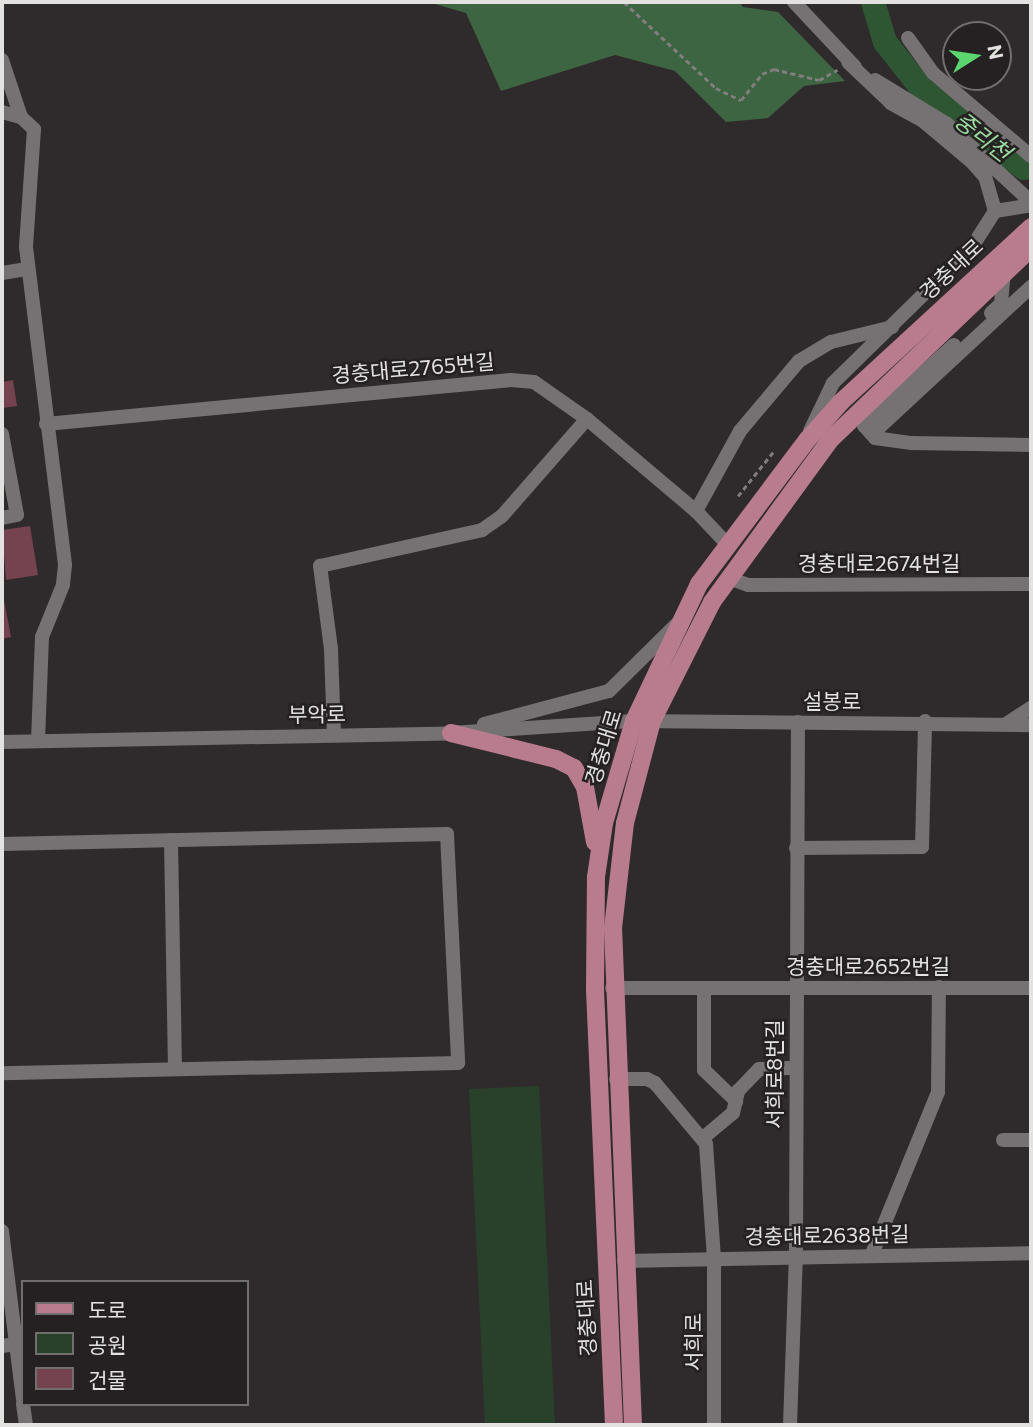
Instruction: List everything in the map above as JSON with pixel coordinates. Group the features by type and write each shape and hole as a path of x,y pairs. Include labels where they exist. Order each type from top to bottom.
{"main road":[{"name":"경충대로","path":"633,1425 612,988 623,836 652,721 679,661 728,578 863,425 1004,272 1020,250 1031,227"},
{"name":"경충대로","path":"614,1425 596,988 596,877 604,823 634,721 678,623 726,543 801,448 841,402 1020,250"},
{"path":"451,733 556,759 574,768 594,820 596,877"}],"street":[{"path":"794,2 846,61 891,103 923,121 973,163 985,177 995,211 989,227 972,247 833,383 801,448"},
{"path":"908,38 933,73 1031,156"},
{"path":"2,60 21,117"},
{"path":"846,61 947,124 1031,204"},
{"path":"2,112 21,117 34,129 35,150 26,221 28,269 65,565 63,585 42,637 38,740"},
{"path":"995,211 1031,204"},
{"path":"2,274 28,269"},
{"path":"863,425 1031,287"},
{"path":"696,511 740,430 799,361 831,342 893,326"},
{"name":"경충대로2765번길","path":"46,424 511,380 551,390 696,511 726,543"},
{"path":"334,735 331,649 320,566 482,530 502,516 587,419"},
{"path":"863,425 912,443 1031,445"},
{"path":"2,434 17,515 2,518"},
{"name":"경충대로2674번길","path":"728,578 748,584 1031,584"},
{"path":"451,733 609,691 678,623"},
{"path":"1005,724 1031,708"},
{"name":"부악로","path":"2,742 451,733 634,721"},
{"name":"설봉로","path":"634,721 1031,724"},
{"name":"서희로8번길","path":"790,1425 796,1256 795,987 799,722"},
{"path":"796,848 922,847 925,722"},
{"path":"1005,724 1031,736"},
{"path":"2,844 447,834 458,1063 2,1073"},
{"path":"171,840 175,1069"},
{"name":"경충대로2652번길","path":"612,988 1031,988"},
{"path":"704,988 704,1070 736,1101"},
{"path":"872,1254 938,1092 939,988"},
{"path":"703,1138 733,1114 740,1088 759,1069 795,1068"},
{"path":"616,1079 655,1083 703,1138 714,1258"},
{"path":"1003,1140 1031,1140"},
{"path":"2,1231 9,1345 21,1391"},
{"name":"경충대로2638번길","path":"624,1261 872,1254 1031,1253"},
{"name":"서희로","path":"714,1258 714,1425"},
{"path":"23,1406 26,1425"}],"path":[{"path":"624,2 716,88 741,100 762,74 774,69 820,80 833,76 846,61"},
{"path":"738,496 773,452"}],"green space":[{"path":"428,2 739,2 743,7 778,12 845,81 804,86 768,118 726,122 675,71 615,55 501,91 466,13"},
{"path":"539,1086 555,1425 485,1425 469,1089"}],"building":[{"path":"13,380 17,406 2,408 2,382"},
{"path":"30,526 38,575 6,580 2,530"},
{"path":"2,589 11,637 2,639"}],"waterway":[{"name":"중리천","path":"873,2 885,42 922,89 1024,168"}]}
